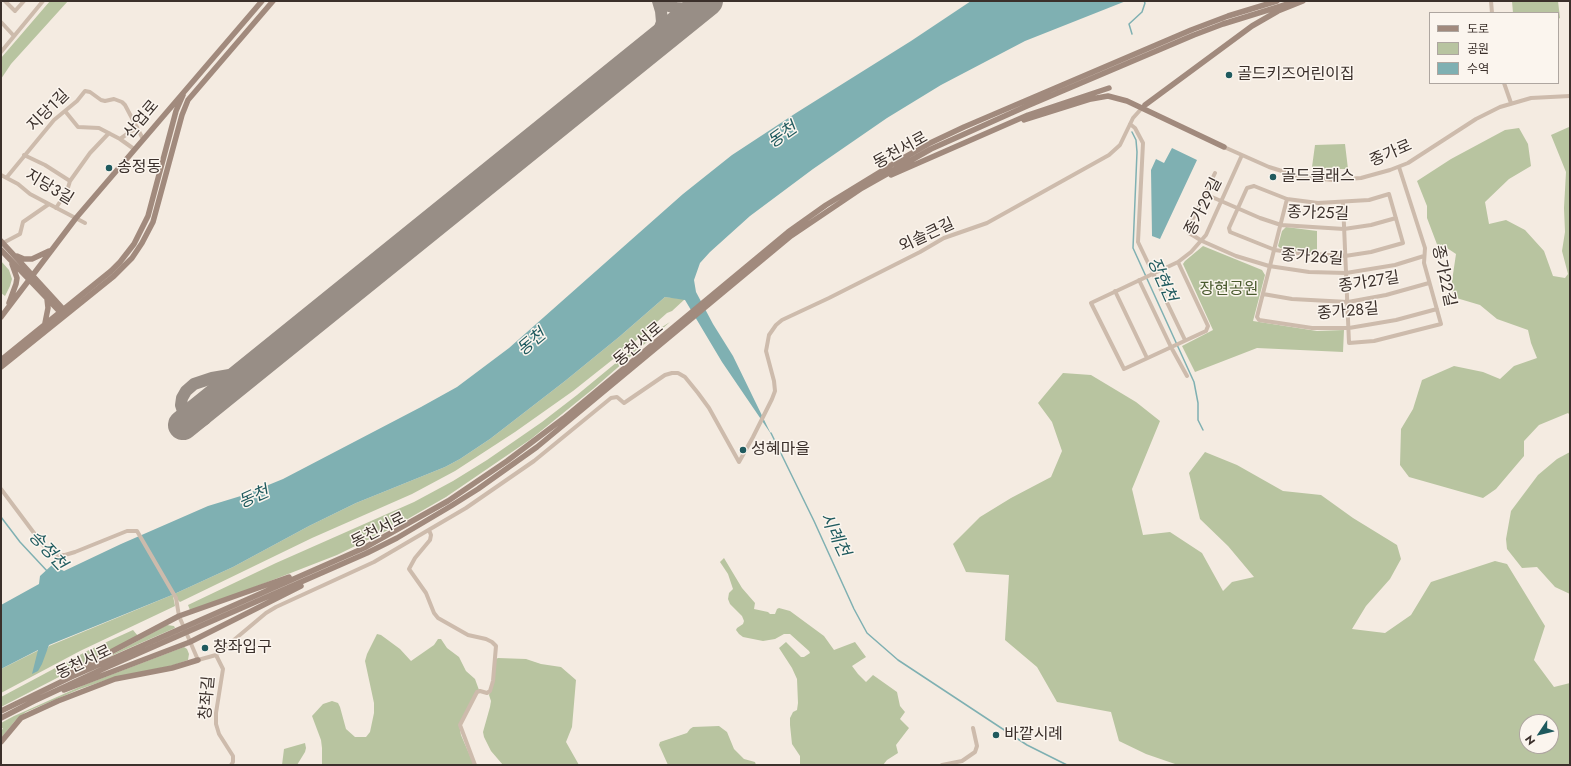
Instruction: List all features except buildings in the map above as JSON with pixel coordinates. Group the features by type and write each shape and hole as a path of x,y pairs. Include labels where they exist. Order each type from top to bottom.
{"main road":[{"name":"산업로","path":"1,317 76,218 262,1"},
{"path":"1,360 44,325 64,312 124,267 142,243 152,222 182,114 188,100 273,1"},
{"name":"동천서로","path":"1,711 396,538 428,520 478,489 511,466 567,422 788,232 859,183 928,144 1191,30 1228,16 1277,1"},
{"name":"동천서로","path":"724,288 791,236 862,188 931,149 1020,109 1194,35 1230,21 1297,1"},
{"path":"1143,107 1252,26 1278,11 1303,1"},
{"path":"1,368 64,312 73,301 120,262 134,244 148,216 176,111 187,88"},
{"path":"862,188 1028,115 1109,88"},
{"path":"988,133 1096,98 1108,96 1114,97 1150,112 1224,147"},
{"path":"2,242 11,256 64,312"},
{"path":"1,250 11,256 32,259 41,256 53,248"},
{"path":"7,309 14,290 16,278 11,256"},
{"path":"49,296 63,301 73,301"},
{"path":"44,325 49,296"},
{"path":"32,698 92,661 180,616 341,561"},
{"path":"32,698 190,642 271,602 341,561"},
{"path":"1,742 18,720 63,698 115,679 172,668 198,660"},
{"name":"동천서로","path":"1,718 32,698"}],"street":[{"path":"5,1 15,11 24,1"},
{"path":"2,50 43,1"},
{"path":"1491,1 1492,12"},
{"path":"1,22 14,36"},
{"path":"1504,84 1511,103"},
{"name":"지당1길","path":"7,177 54,120 77,101 87,90 101,100 105,101 114,99 122,102 143,139"},
{"name":"종가로","path":"1224,147 1283,172 1316,179 1332,180 1361,178 1399,167 1419,156 1476,119 1511,103 1531,98 1570,96"},
{"name":"외솔큰길","path":"429,530 494,490 611,398 617,397 624,403 665,375 672,373 678,373 685,377 709,408 739,462 754,437 775,392 774,381 766,351 769,335 776,325 782,320 920,252 944,238 987,223 1110,155 1120,145 1133,118 1143,107"},
{"path":"65,111 78,127 99,128 120,139 134,149"},
{"path":"1130,124 1135,128 1143,143 1138,242 1184,341"},
{"path":"120,139 137,127"},
{"path":"56,208 68,191 70,181 90,153 109,133"},
{"path":"24,155 70,181"},
{"name":"종가29길","path":"1178,262 1208,326 1206,331 1124,369 1092,302 1178,262 1191,252 1206,235 1242,155"},
{"name":"종가22길","path":"1349,328 1349,343 1374,341 1441,324 1429,283 1424,256 1425,248 1399,167"},
{"path":"1205,194 1215,173"},
{"name":"지당3길","path":"1,175 7,177 30,194 84,223"},
{"name":"종가25길","path":"1205,194 1238,209 1260,218 1281,225 1344,229 1370,225 1396,218 1389,194 1369,200 1318,203 1287,199 1254,186 1247,188 1238,209"},
{"name":"종가26길","path":"1205,194 1188,229 1191,235 1236,256 1269,266 1309,272 1346,273 1395,265 1424,256"},
{"path":"1263,294 1287,199"},
{"path":"1343,202 1349,328"},
{"path":"2,242 20,234 23,222 49,204"},
{"path":"1238,209 1229,228 1230,232 1275,250 1295,253 1345,256 1371,252 1403,243 1396,218"},
{"path":"1140,279 1187,376"},
{"name":"종가27길","path":"1263,294 1292,299 1348,302 1386,295 1429,283"},
{"path":"1115,291 1147,358"},
{"name":"종가28길","path":"1263,294 1257,317 1259,320 1312,328 1349,328 1396,320 1437,309"},
{"path":"1,489 43,545 54,554 69,554 127,531 133,530 138,533 174,595 180,616 198,660 216,655 230,645 266,613 374,562 429,530 432,535 430,540 415,558 409,569 428,596 435,615 439,619 468,635 486,639 496,646 493,682 490,691 487,693 478,692 460,724 475,765"},
{"name":"창좌길","path":"216,655 223,668 216,713 216,724 219,734 233,756 233,762 231,765"},
{"path":"942,765 962,761 975,752 977,746 973,728"}],"green space":[{"path":"50,1 68,1 11,64 1,79 1,58"},
{"path":"1512,1 1558,1 1560,18 1559,12 1513,12"},
{"path":"1569,127 1570,415 1568,413 1539,425 1524,441 1524,456 1496,489 1483,498 1409,477 1400,465 1401,429 1413,409 1422,380 1454,366 1483,372 1500,379 1514,366 1537,358 1528,330 1497,319 1480,305 1453,297 1452,281 1456,254 1444,246 1438,247 1427,218 1427,206 1417,181 1451,159 1505,130 1519,128 1528,144 1531,166 1509,179 1485,202 1489,224 1506,220 1525,230 1544,251 1553,276 1565,278 1568,274 1562,251 1565,232 1564,208 1566,172 1551,135"},
{"path":"1345,144 1348,169 1312,167 1315,145"},
{"path":"1286,227 1317,231 1317,253 1294,252 1280,248 1278,246 1282,231"},
{"name":"장현공원","path":"1203,246 1262,270 1265,275 1253,321 1317,331 1344,330 1343,352 1257,348 1195,372 1182,346 1213,330 1183,264"},
{"path":"1,261 9,270 12,279 5,296 1,293"},
{"path":"665,297 685,299 631,345 573,391 515,432 455,471 412,494 312,538 180,602 173,596 175,606 80,651 1,693 1,669 39,650 33,673 49,646 172,595 233,567 309,526 356,503 445,467 460,459 490,439 565,381"},
{"path":"670,322 593,389 531,439 446,497 392,528 337,555 247,590 190,610 188,605 276,563 414,502 453,481 487,460 542,422 651,334"},
{"path":"1063,373 1091,375 1136,402 1160,421 1132,489 1143,535 1170,532 1202,553 1223,591 1232,582 1254,577 1228,546 1200,519 1189,473 1205,452 1237,465 1283,491 1321,495 1353,518 1397,545 1401,559 1390,579 1366,606 1352,629 1385,633 1411,615 1431,582 1495,561 1507,564 1545,626 1534,660 1554,687 1570,683 1570,765 1178,765 1146,754 1119,741 1111,712 1057,702 1037,667 1005,640 1009,575 966,572 953,544 980,517 1011,498 1051,477 1062,451 1052,422 1038,403"},
{"path":"1570,452 1570,594 1555,587 1537,567 1522,568 1507,549 1506,539 1511,511 1538,475 1557,459"},
{"path":"724,558 742,588 755,603 754,609 768,612 770,614 775,614 779,608 790,611 824,636 834,650 855,642 866,657 852,666 866,682 873,675 897,692 900,706 905,712 900,719 909,728 896,745 898,753 887,760 883,765 800,765 800,756 792,744 790,725 790,718 793,712 797,710 797,679 779,648 786,642 801,657 804,657 810,653 790,634 784,634 775,639 763,641 743,637 739,634 736,630 743,624 744,621 742,616 730,604 728,599 729,593 733,589 728,574 720,562"},
{"path":"167,625 174,626 175,628 102,660"},
{"path":"133,630 138,636 1,707 1,697 89,650"},
{"path":"377,634 381,635 400,649 411,661 434,645 438,639 441,639 447,648 459,657 466,671 475,679 479,690 459,724 461,735 474,765 322,765 321,740 312,716 323,704 332,701 338,703 346,729 355,737 366,737 370,732 374,713 374,703 365,661"},
{"path":"184,647 187,649 189,654 188,660 171,666 115,677 80,689 26,712 15,721 1,738 3,728 1,728 1,723 14,716 84,685"},
{"path":"496,659 526,659 541,664 561,667 576,680 572,727 566,742 579,765 503,765 491,751 483,732 490,707 491,701 489,695 494,682"},
{"path":"719,726 727,732 734,749 744,759 755,762 756,765 668,765 659,745 660,742 687,733 693,727"},
{"path":"305,743 305,752 297,765 282,765 284,749"}],"water":[{"name":"동천","path":"971,1 1126,1 1025,41 941,85 887,118 813,169 750,216 700,263 694,280 696,292 713,324 733,356 771,434 722,362 685,300 665,297 565,381 490,439 460,459 445,467 356,503 309,526 233,567 172,595 49,645 38,671 32,674 38,650 1,669 1,605 39,584 40,576 52,565 64,571 208,506 244,495 283,479 457,387 509,348 683,194 732,155"},
{"path":"1172,148 1197,160 1160,239 1152,236 1151,170 1156,159 1164,163"}],"waterway":[{"name":"장현천","path":"1132,34 1129,24 1142,12 1145,3 1144,1"},
{"name":"장현천","path":"1132,132 1136,140 1137,152 1133,248 1194,382 1198,403 1198,420 1203,430"},
{"name":"시례천","path":"771,433 814,521 854,609 867,633 898,660 1027,745 1067,765"},
{"name":"송정천","path":"1,517 20,542 48,572"}],"taxiway":[{"path":"648,49 656,39 662,22 658,1"},
{"path":"662,1 666,5 686,9 698,6 707,1"},
{"path":"234,384 205,419 199,423 193,423 185,417 181,405 182,398 186,391 194,384 212,378 247,372 257,365"}],"runway":[{"path":"183,425 708,1"}],"place":[{"name":"골드키즈어린이집","path":"1229,75"},
{"name":"송정동","path":"109,168"},
{"name":"골드클래스","path":"1273,177"},
{"name":"성혜마을","path":"743,450"},
{"name":"창좌입구","path":"205,648"},
{"name":"바깥시례","path":"996,735"}]}
